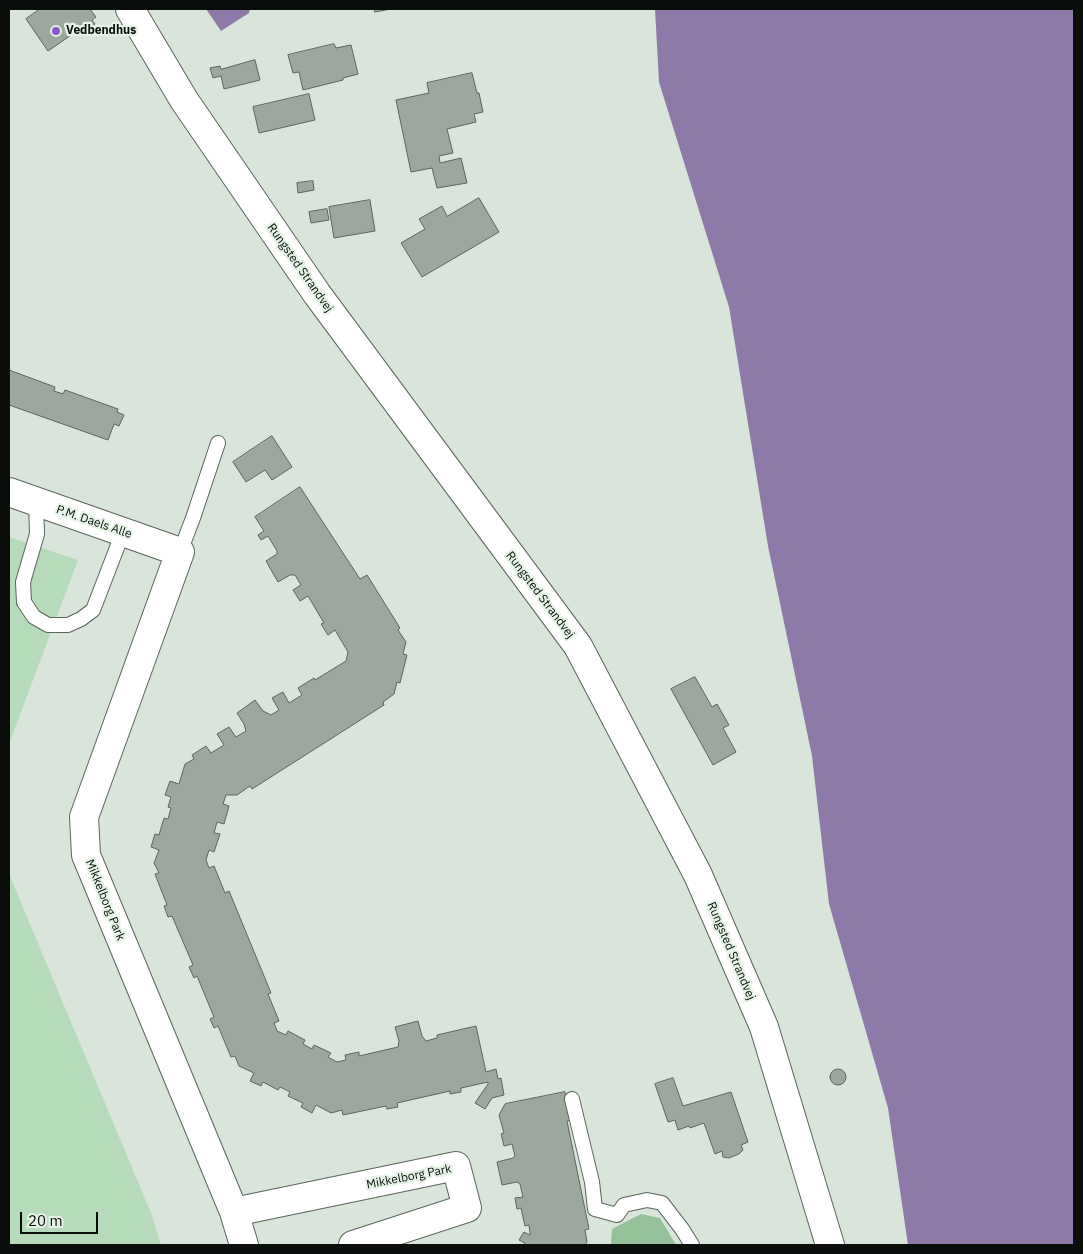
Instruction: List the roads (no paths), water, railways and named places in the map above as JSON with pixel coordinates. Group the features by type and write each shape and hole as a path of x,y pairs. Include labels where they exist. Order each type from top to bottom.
{"main road":[{"name":"Rungsted Strandvej","path":"130,9 184,100 317,294 578,646 698,875 764,1026 830,1245"},
{"name":"P.M. Daels Alle","path":"9,492 180,552"},
{"name":"Mikkelborg Park","path":"180,552 84,817 86,856 234,1212 244,1245"},
{"name":"Mikkelborg Park","path":"234,1212 456,1166 466,1208 353,1245"}],"lane":[{"path":"180,552 218,443"},
{"path":"36,502 37,534 23,582 24,602 34,617 48,625 68,626 81,620 93,610 123,532"},
{"path":"572,1099 592,1182 595,1208 617,1215 624,1205 647,1200 662,1203 692,1245"}],"place":[{"name":"Vedbendhus","path":"56,31"}]}
